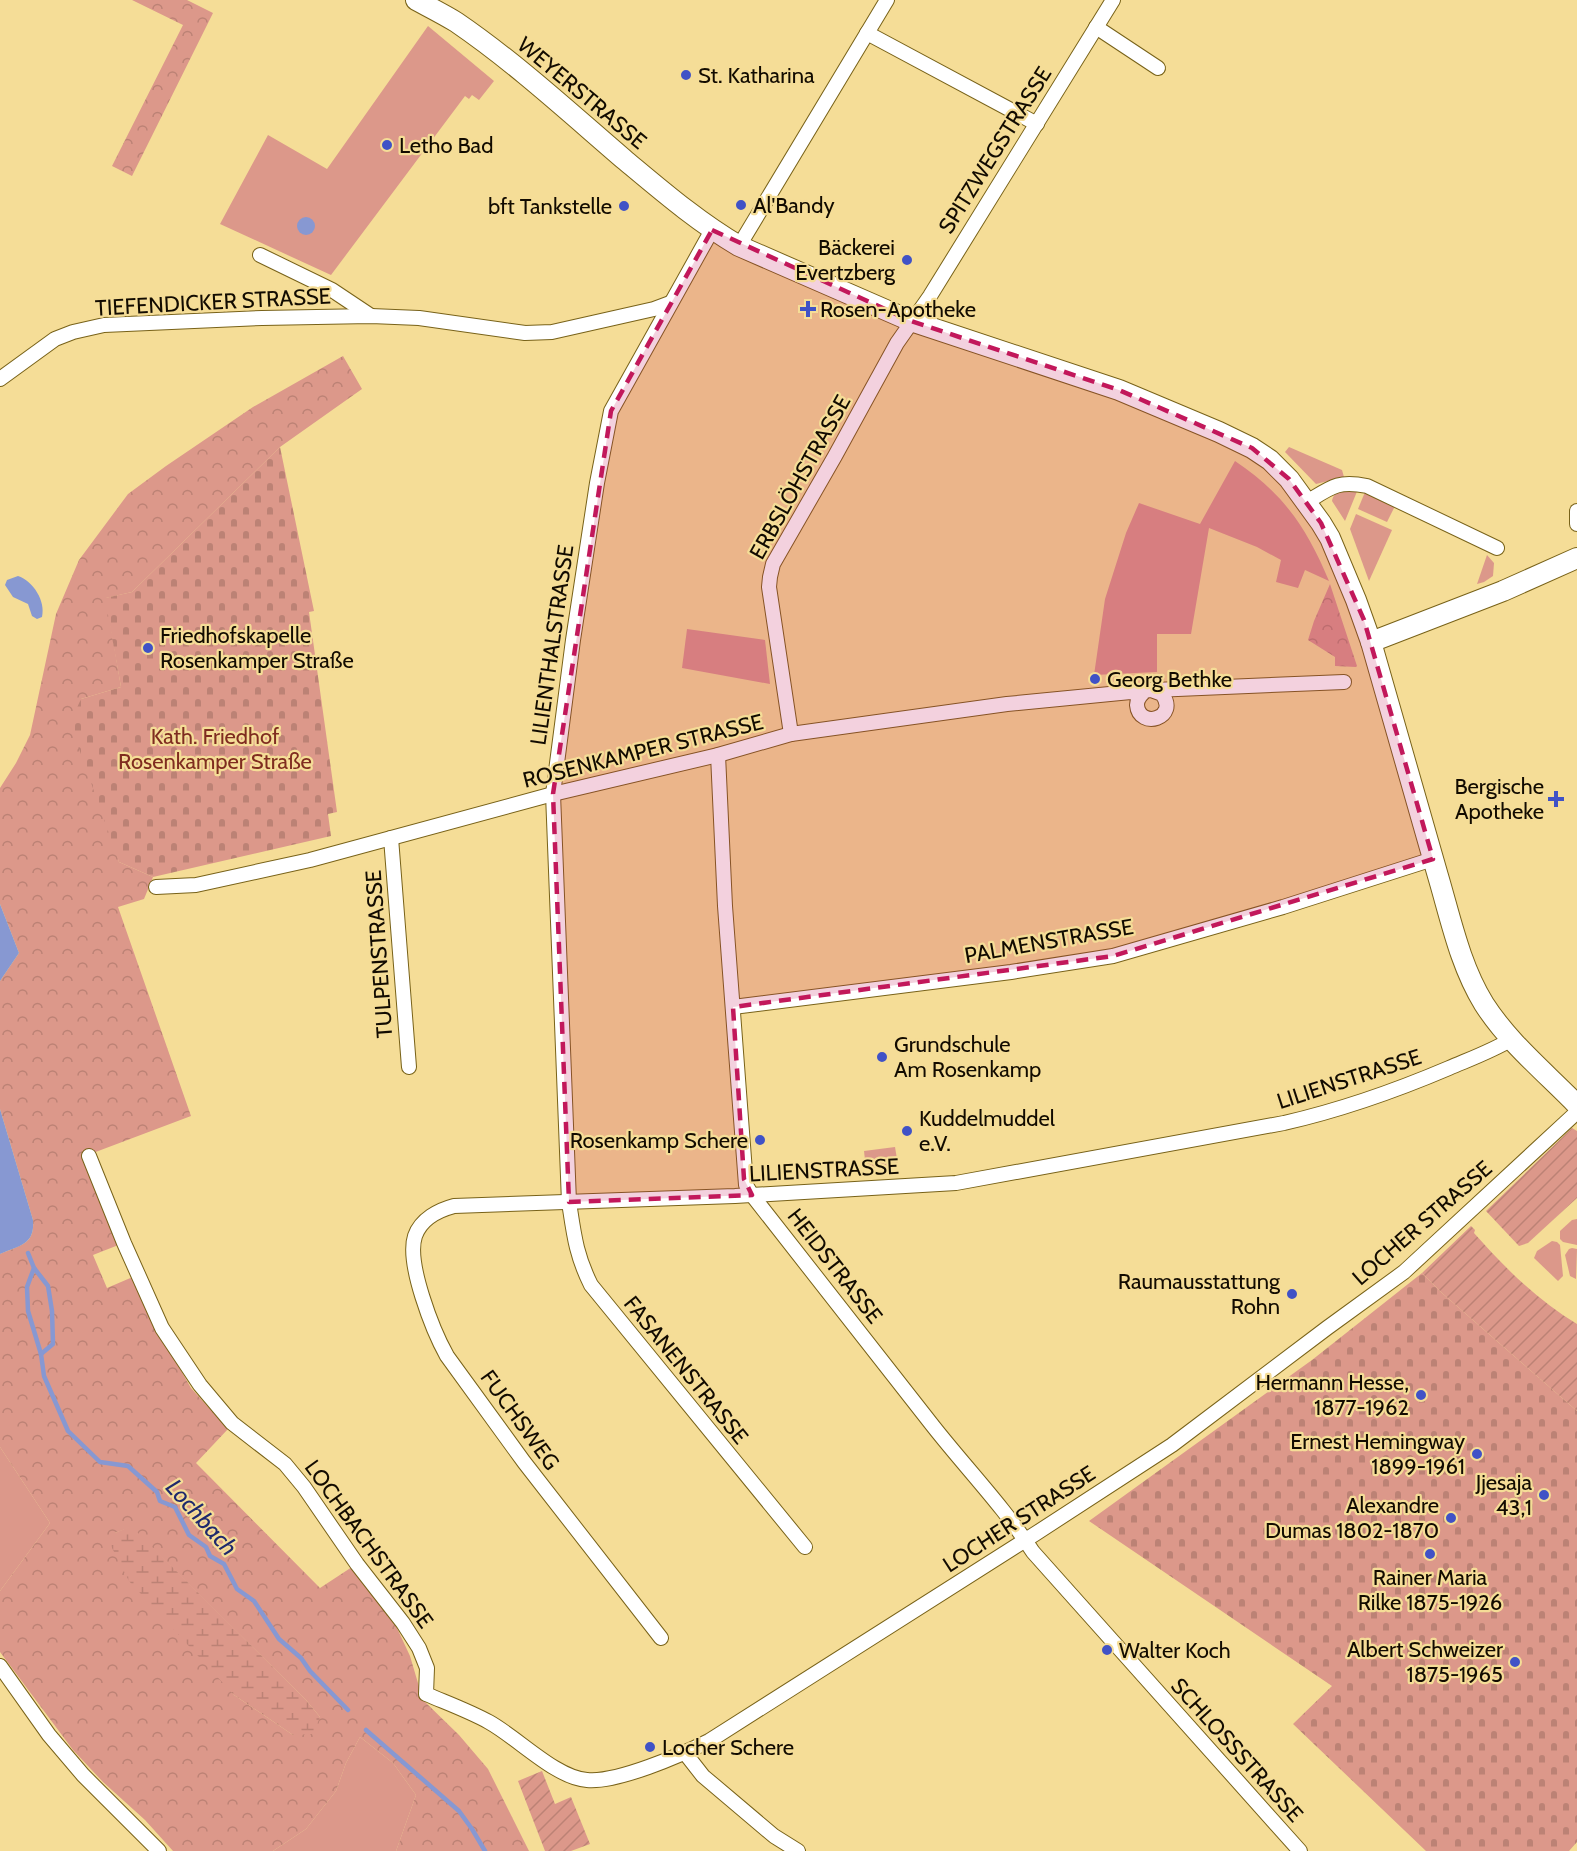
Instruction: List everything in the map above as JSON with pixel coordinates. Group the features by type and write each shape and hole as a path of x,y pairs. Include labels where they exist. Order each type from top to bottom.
{"main road":[{"name":"WEYERSTRASSE","path":"416,0 454,21 489,47 536,83 660,190 712,230 739,246 911,321 1119,390 1252,448 1270,460 1290,479 1330,538 1356,600 1371,642 1448,914 1467,971 1486,1006 1512,1040 1577,1105"},
{"path":"1371,642 1503,591 1577,558"}],"street":[{"path":"739,246 887,0"},
{"name":"SPITZWEGSTRASSE","path":"911,321 930,296 1113,0"},
{"path":"1096,27 1158,68"},
{"path":"867,33 1037,124"},
{"name":"LILIENTHALSTRASSE","path":"569,1202 553,794 575,629 597,483 611,411 712,230"},
{"name":"TIEFENDICKER STRASSE","path":"261,255 322,285 371,316"},
{"name":"TIEFENDICKER STRASSE","path":"0,380 55,339 104,325 371,316 419,318 525,333 552,333 654,309 670,303"},
{"name":"ERBSLÖHSTRASSE","path":"791,734 769,587 771,570 911,321"},
{"path":"1307,502 1333,486 1350,483 1367,486 1497,548"},
{"path":"1577,511 1577,524"},
{"name":"ROSENKAMPER STRASSE","path":"156,887 196,885 310,860 553,794 718,755 791,734 1007,704 1151,690 1344,682"},
{"name":"HEIDSTRASSE","path":"718,755 725,906 744,1179 752,1196 898,1379 933,1427 1026,1540"},
{"name":"TULPENSTRASSE","path":"391,838 409,1067"},
{"name":"PALMENSTRASSE","path":"733,1007 1011,972 1113,956 1283,907 1433,859"},
{"name":"LILIENSTRASSE","path":"441,1209 454,1206 752,1196 974,1181 1327,1113 1414,1083 1512,1040"},
{"name":"LOCHER STRASSE","path":"426,1694 488,1721 553,1766 570,1776 584,1780 598,1781 612,1778 685,1753 709,1741 786,1694 1172,1445 1404,1272 1577,1112"},
{"name":"LOCHBACHSTRASSE","path":"89,1156 162,1328 200,1385 232,1423 285,1464 304,1487 357,1564 403,1623 427,1668 426,1694"},
{"name":"FASANENSTRASSE","path":"569,1202 573,1236 580,1262 591,1286 806,1547"},
{"name":"FUCHSWEG","path":"441,1209 416,1233 413,1258 425,1307 447,1356 524,1462 660,1638"},
{"name":"SCHLOSSSTRASSE","path":"1026,1540 1033,1552 1300,1851"},
{"path":"0,1666 49,1735 83,1775 159,1851"},
{"path":"685,1753 703,1776 774,1836 798,1851"}],"highlighted area":[{"path":"712,230 911,321 1119,390 1252,448 1289,479 1321,523 1364,620 1433,859 1113,956 733,1007 744,1179 752,1195 569,1202 553,794 611,411"}],"green space":[{"path":"132,0 187,0 213,13 132,176 112,166 183,25"},
{"name":"Letho Bad","path":"428,26 494,81 479,100 472,95 469,99 465,96 331,275 220,224 268,135 327,169"},
{"path":"343,356 362,389 280,447 132,592 106,598 121,687 81,699 119,862 153,877 144,899 118,907 191,1116 85,1156 121,1244 93,1255 107,1288 135,1276 159,1332 191,1388 228,1429 196,1463 320,1588 352,1567 397,1628 410,1656 423,1700 459,1735 488,1769 529,1851 396,1851 416,1795 393,1763 360,1737 346,1763 336,1791 306,1829 273,1851 173,1851 145,1820 103,1782 73,1750 0,1652 0,1591 50,1523 0,1447 0,1254 20,1246 29,1239 32,1235 33,1220 0,1109 0,981 19,953 0,904 0,788 30,735 56,614 79,560 128,494 253,407","holes":["131,1527 306,1700 320,1717 293,1735 234,1695 115,1533"]},
{"name":"Kath. Friedhof Rosenkamper Straße","path":"280,447 314,611 309,612 337,812 328,814 331,836 153,877 119,862 70,723 81,699 121,687 105,598 132,592"},
{"path":"1289,447 1342,470 1344,477 1316,484 1285,452"},
{"path":"1235,461 1267,486 1292,513 1312,544 1329,581 1305,570 1298,588 1276,582 1281,560 1257,547 1209,528 1191,634 1157,634 1157,672 1094,675 1105,599 1126,533 1139,503 1200,524"},
{"path":"1358,489 1345,521 1332,501 1333,497 1342,491"},
{"path":"1365,492 1395,506 1387,522 1358,509"},
{"path":"1356,514 1392,530 1369,581 1350,529"},
{"path":"1487,555 1494,563 1493,576 1477,584"},
{"path":"1330,584 1356,667 1335,666 1335,657 1308,640"},
{"path":"687,629 765,640 770,684 682,668"},
{"path":"1572,1128 1577,1131 1577,1198 1528,1243 1519,1246 1486,1211"},
{"path":"895,1147 898,1165 866,1169 864,1151"},
{"path":"1577,1219 1577,1245 1563,1242 1560,1239 1560,1231 1572,1220"},
{"path":"1471,1226 1475,1230 1474,1233 1522,1283 1548,1305 1577,1324 1577,1411 1422,1273"},
{"path":"1552,1241 1560,1245 1563,1276 1558,1281 1534,1258 1537,1251"},
{"path":"1572,1248 1577,1249 1576,1279 1570,1276 1565,1255"},
{"path":"1422,1273 1577,1411 1577,1842 1569,1851 1426,1851 1293,1724 1332,1686 1089,1521 1312,1360"},
{"path":"0,1447 50,1523 0,1591"},
{"path":"131,1526 306,1700 320,1717 313,1734 293,1735 234,1695 129,1581 110,1544 115,1533"},
{"path":"360,1737 393,1763 416,1795 396,1851 273,1851 306,1829 336,1791 346,1763"},
{"path":"542,1771 555,1804 571,1797 590,1844 571,1851 545,1851 518,1781"}],"water":[{"path":"306,217 312,220 315,226 312,232 306,235 300,232 297,226 300,220"},
{"path":"18,576 29,582 37,592 42,605 42,617 37,619 32,616 28,604 13,597 5,585 7,580"},
{"path":"0,904 19,953 0,981"},
{"path":"0,1109 33,1220 33,1228 32,1235 25,1243 0,1254"}],"waterway":[{"name":"Lochbach","path":"28,1253 34,1268 48,1286 52,1311 53,1344 41,1354"},
{"name":"Lochbach","path":"34,1268 27,1287 28,1311 41,1354 44,1376 68,1431 100,1462 128,1466 157,1492 160,1501 175,1507 189,1535 206,1547 210,1556 224,1564 237,1589 254,1601 279,1639 301,1658 310,1671 348,1710"},
{"name":"Lochbach","path":"366,1730 459,1811 485,1851"}],"place":[{"name":"St. Katharina","path":"686,75"},
{"name":"Letho Bad","path":"387,145"},
{"name":"Al'Bandy","path":"741,205"},
{"name":"bft Tankstelle","path":"624,206"},
{"name":"Bäckerei Evertzberg","path":"907,260"},
{"name":"Rosen-Apotheke","path":"808,309"},
{"name":"Friedhofskapelle Rosenkamper Straße","path":"148,648"},
{"name":"Georg Bethke","path":"1095,679"},
{"name":"Bergische Apotheke","path":"1556,799"},
{"name":"Grundschule Am Rosenkamp","path":"882,1057"},
{"name":"Kuddelmuddel e.V.","path":"907,1131"},
{"name":"Rosenkamp Schere","path":"760,1140"},
{"name":"Raumausstattung Rohn","path":"1292,1294"},
{"name":"Hermann Hesse, 1877-1962","path":"1421,1395"},
{"name":"Ernest Hemingway 1899-1961","path":"1477,1454"},
{"name":"Jjesaja 43,1","path":"1544,1495"},
{"name":"Alexandre Dumas 1802-1870","path":"1451,1518"},
{"name":"Rainer Maria Rilke 1875-1926","path":"1430,1554"},
{"name":"Walter Koch","path":"1107,1650"},
{"name":"Albert Schweizer 1875-1965","path":"1515,1662"},
{"name":"Locher Schere","path":"650,1747"}]}
